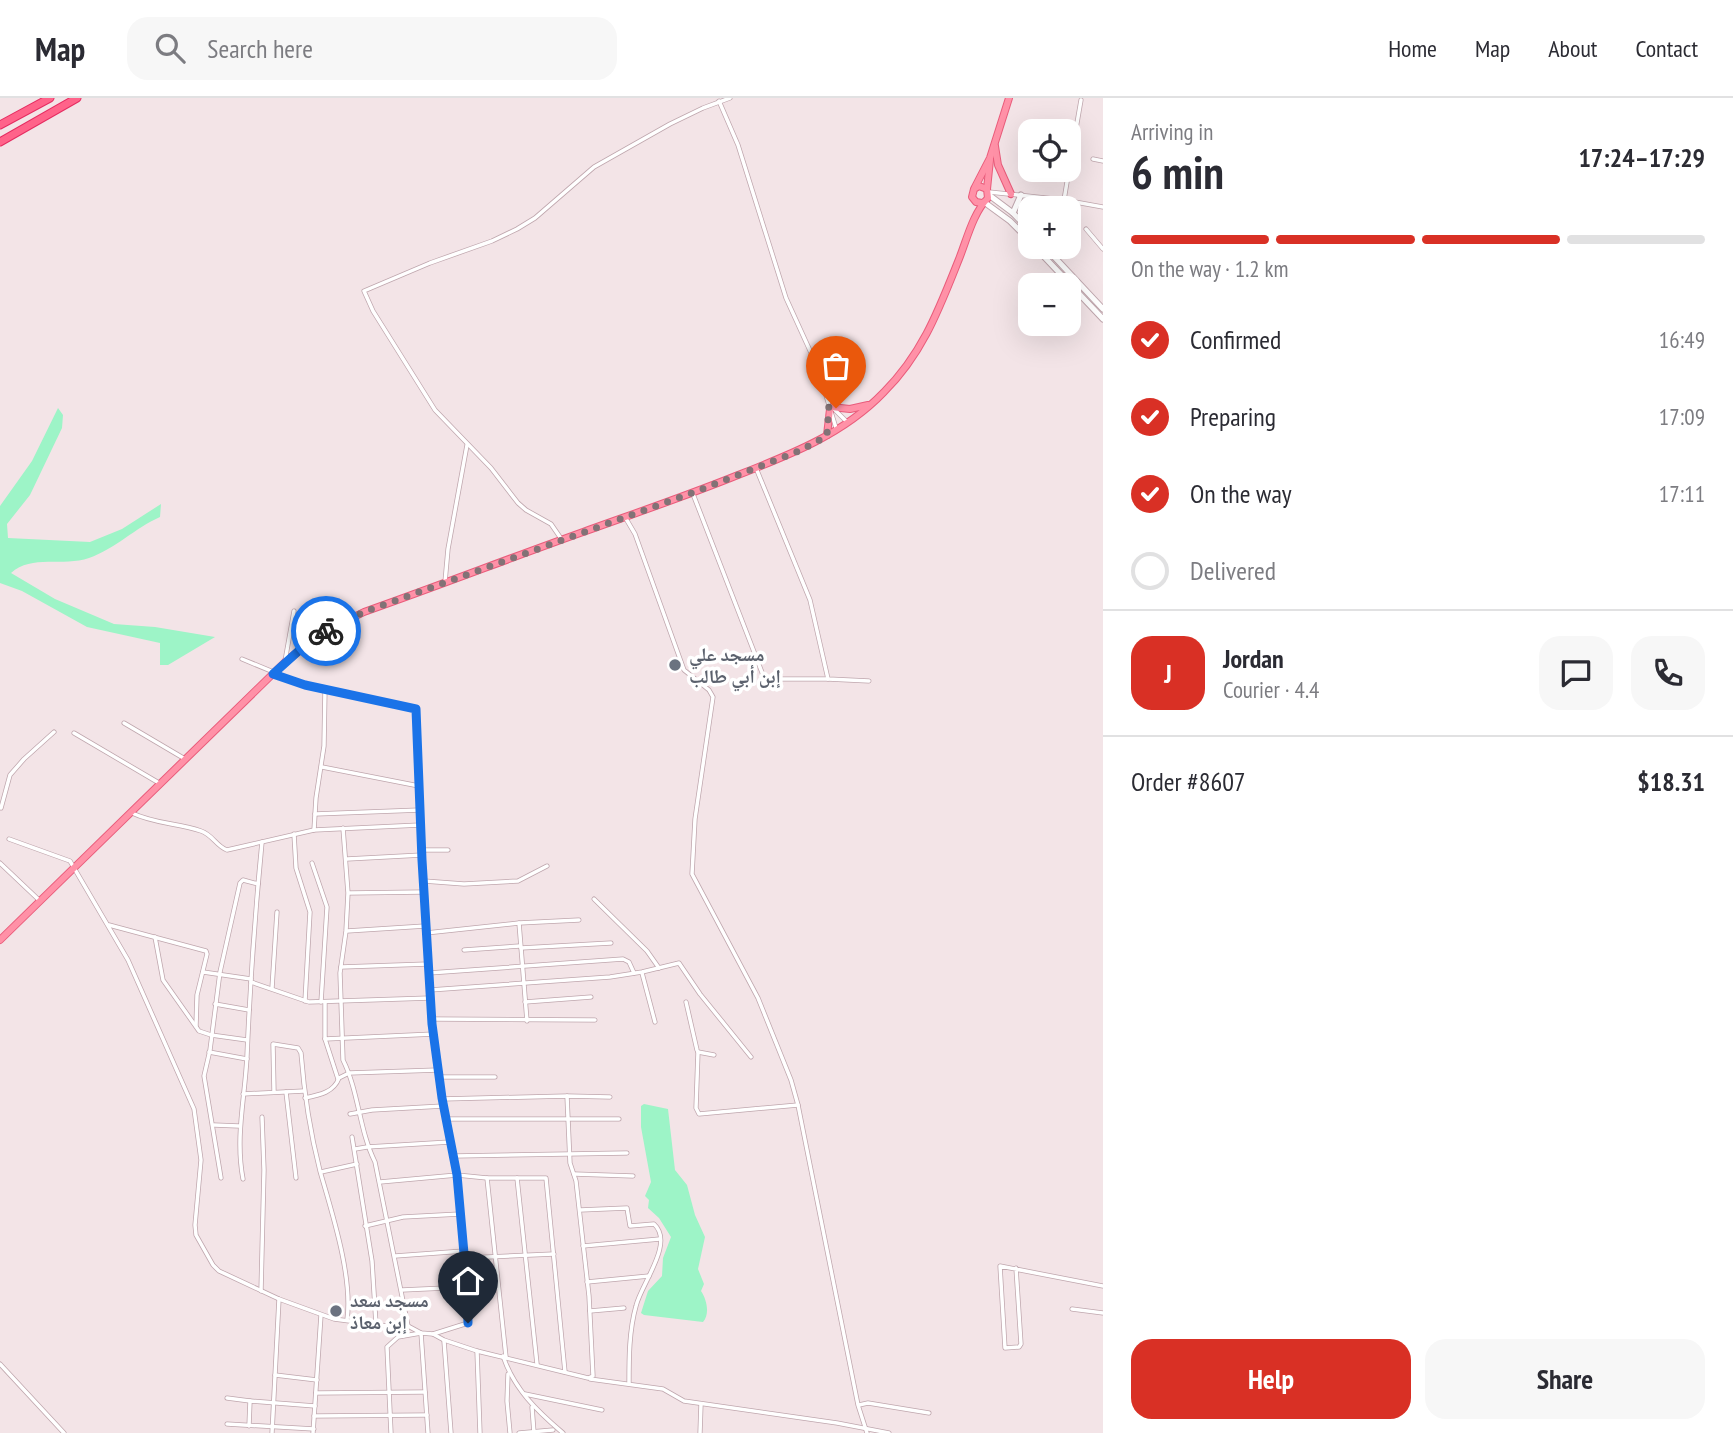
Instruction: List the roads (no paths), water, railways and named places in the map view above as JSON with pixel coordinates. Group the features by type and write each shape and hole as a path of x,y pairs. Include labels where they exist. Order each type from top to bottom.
{"highway":[{"path":"0,125 50,98"},
{"path":"0,142 77,98"}],"main road":[{"path":"972,225 974,189 995,145 1009,98"},
{"path":"995,145 998,165 1011,194"},
{"path":"0,940 285,662 323,632 799,451 848,422 884,393 931,328 988,192 990,158"},
{"path":"974,189 979,186 988,192"},
{"path":"972,197 976,202 983,202"},
{"path":"827,436 830,406 850,409 870,404"}],"street":[{"path":"562,540 551,524 517,503 491,468 435,410 373,312 364,291 517,229 535,218 594,167 670,124 730,98"},
{"path":"1078,119 1081,100"},
{"path":"719,101 738,145 786,298 796,325 812,353 837,430"},
{"path":"1093,159 1103,161"},
{"path":"988,192 1030,196"},
{"path":"988,192 1018,218"},
{"path":"1013,213 1021,195"},
{"path":"983,202 1018,229"},
{"path":"1081,203 1103,207"},
{"path":"1086,229 1103,249"},
{"path":"1046,259 1103,319"},
{"path":"1056,259 1103,309"},
{"path":"830,406 848,422"},
{"path":"445,584 448,549 467,445"},
{"path":"756,468 810,600 828,678"},
{"path":"692,493 763,674 769,679 828,678 869,681"},
{"path":"625,517 639,545 684,670 709,690 713,697 695,819 692,874 758,998 791,1080 858,1405 866,1430"},
{"path":"285,662 293,611"},
{"path":"242,659 305,685 416,709 430,998 438,1077 457,1175 468,1323 433,1334 398,1337 387,1347 391,1433"},
{"path":"314,830 322,767 326,689"},
{"path":"124,723 185,759"},
{"path":"1,808 10,775 54,732"},
{"path":"74,733 159,783"},
{"path":"322,767 419,786"},
{"path":"315,814 420,810"},
{"path":"131,811 148,820 201,831 219,847 227,850 314,830 420,825"},
{"path":"343,828 348,893 339,1002 343,1060 349,1073 367,1147 375,1162 408,1326"},
{"path":"294,834 296,868 310,912 305,1001"},
{"path":"9,839 70,861 128,960 194,1109 201,1160 196,1235 213,1265 219,1271 261,1291 321,1315 334,1319 408,1326 421,1333"},
{"path":"243,1179 239,1150 240,1126 262,842"},
{"path":"347,859 448,850"},
{"path":"0,863 39,900"},
{"path":"305,1098 323,1095 336,1086 338,1079 325,1039 323,1002 327,907 312,863"},
{"path":"423,881 464,884 518,881 547,866"},
{"path":"221,1178 214,1125 204,1080 219,974 240,883 243,880 258,884"},
{"path":"348,893 424,892"},
{"path":"594,899 647,950 659,968"},
{"path":"272,988 277,912"},
{"path":"426,933 579,920"},
{"path":"519,923 527,1021"},
{"path":"108,925 206,951 196,1007 196,1026"},
{"path":"346,932 425,926"},
{"path":"155,937 163,980 202,1033 247,1040"},
{"path":"464,950 611,943"},
{"path":"429,973 623,959 629,962 634,973"},
{"path":"430,990 634,973 675,962 681,964 699,994 751,1057"},
{"path":"341,967 428,964"},
{"path":"203,972 251,981 305,1001 430,998"},
{"path":"642,972 655,1022"},
{"path":"526,1002 591,997"},
{"path":"686,1002 698,1052 696,1108 699,1114 798,1105"},
{"path":"215,1004 249,1010"},
{"path":"432,1019 595,1020"},
{"path":"325,1039 434,1034"},
{"path":"274,1092 274,1043 299,1048 305,1098 348,1293 347,1320"},
{"path":"209,1052 247,1059"},
{"path":"698,1052 714,1055"},
{"path":"338,1079 349,1073 438,1070"},
{"path":"438,1077 495,1077"},
{"path":"242,1094 304,1091"},
{"path":"286,1092 296,1178"},
{"path":"566,1096 570,1154 590,1311 594,1370 593,1376 588,1378"},
{"path":"442,1098 610,1097"},
{"path":"350,1114 443,1106"},
{"path":"261,1291 264,1181 262,1116"},
{"path":"446,1119 619,1119"},
{"path":"214,1125 240,1126"},
{"path":"352,1137 371,1249 376,1324"},
{"path":"355,1149 450,1142"},
{"path":"453,1156 626,1153"},
{"path":"321,1172 357,1164"},
{"path":"573,1174 634,1176"},
{"path":"379,1182 457,1175 487,1178 542,1177 548,1180 565,1372"},
{"path":"487,1178 504,1357 508,1372 510,1433"},
{"path":"517,1178 537,1364"},
{"path":"579,1210 627,1208 629,1226 656,1225 660,1239 655,1264 635,1308 629,1351 629,1384"},
{"path":"365,1226 403,1217 460,1214"},
{"path":"583,1246 660,1239"},
{"path":"395,1256 464,1251"},
{"path":"465,1258 554,1254"},
{"path":"1016,1268 1021,1344 1019,1347 1005,1348 999,1267 1016,1268 1103,1286"},
{"path":"587,1282 649,1276"},
{"path":"402,1290 467,1287"},
{"path":"272,1433 279,1299"},
{"path":"590,1311 624,1308"},
{"path":"1072,1309 1103,1313"},
{"path":"227,1424 314,1431 321,1315"},
{"path":"421,1333 428,1433"},
{"path":"433,1334 477,1351 588,1378 663,1389 684,1401 889,1433"},
{"path":"444,1340 451,1433"},
{"path":"477,1351 480,1433"},
{"path":"0,1364 64,1433"},
{"path":"508,1372 532,1407 553,1429 563,1433"},
{"path":"275,1375 317,1380"},
{"path":"316,1393 425,1392"},
{"path":"523,1393 602,1410"},
{"path":"227,1398 316,1406"},
{"path":"249,1426 250,1401"},
{"path":"858,1405 869,1403 929,1413"},
{"path":"700,1433 701,1404"},
{"path":"532,1407 533,1432"},
{"path":"314,1416 426,1415"},
{"path":"519,1433 553,1429"}],"place":[{"name":"مسجد علي إبن أبي طالب","path":"675,665"},
{"name":"مسجد سعد إبن معاذ","path":"336,1311"}]}
